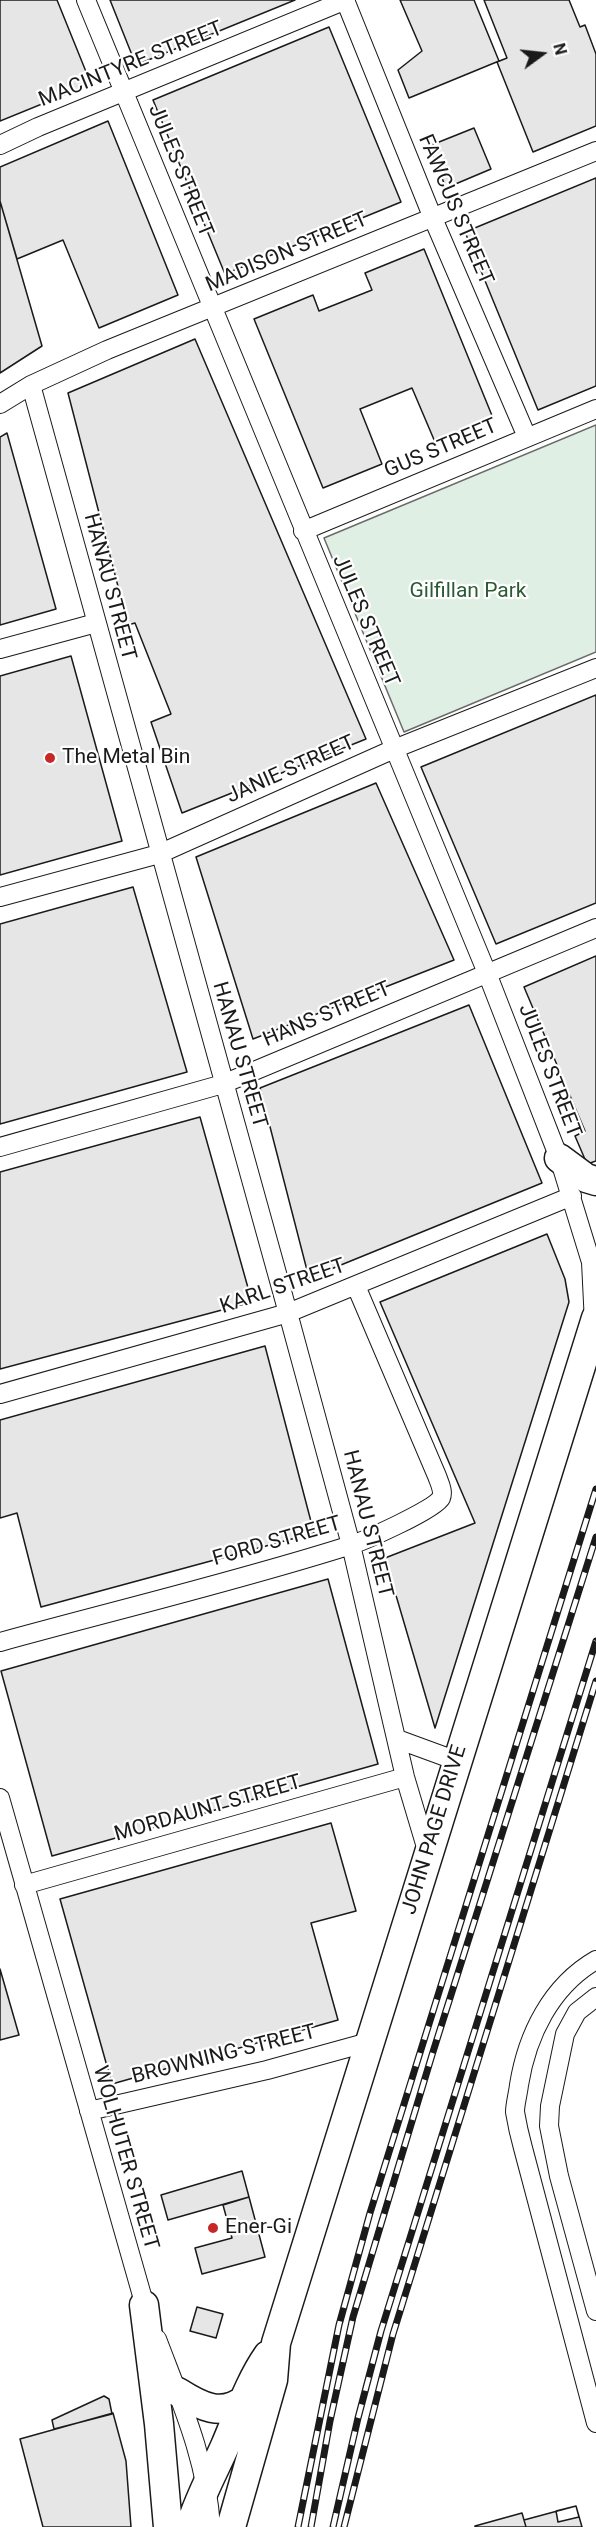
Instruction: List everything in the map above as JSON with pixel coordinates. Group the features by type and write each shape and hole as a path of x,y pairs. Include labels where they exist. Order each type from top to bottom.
{"main road":[{"path":"559,1158 586,1178 596,1180"},
{"name":"JOHN PAGE DRIVE","path":"231,2527 273,2380 276,2343 595,1320"},
{"path":"144,2305 159,2424 168,2527"},
{"name":"JOHN PAGE DRIVE","path":"190,2527 207,2482 257,2370 276,2343"},
{"path":"178,2392 194,2402 217,2409 237,2406 245,2399"}],"street":[{"name":"JULES STREET","path":"86,0 486,973 559,1158 593,1267 595,1320"},
{"name":"MACINTYRE STREET","path":"0,145 38,127 345,0"},
{"name":"FAWCUS STREET","path":"345,0 432,216 527,437"},
{"name":"MADISON STREET","path":"0,404 31,385 107,350 596,151"},
{"name":"HANAU STREET","path":"31,385 351,1545 405,1777 428,1854"},
{"name":"GUS STREET","path":"303,531 596,409"},
{"path":"0,649 96,623"},
{"name":"JANIE STREET","path":"0,897 159,854 394,749 596,668"},
{"name":"HANS STREET","path":"0,1147 223,1084 596,928"},
{"name":"KARL STREET","path":"0,1394 288,1313 572,1196"},
{"name":"FORD STREET","path":"0,1642 351,1545 424,1511 441,1498 441,1489 356,1286"},
{"path":"397,1739 457,1761"},
{"name":"MORDAUNT STREET","path":"24,1885 405,1777"},
{"name":"WOLHUTER STREET","path":"0,1798 144,2305 178,2392 207,2482 211,2527"},
{"path":"596,1960 572,1977 550,2003 530,2042 521,2074 515,2110 596,2423"},
{"path":"596,1997 577,2013 565,2034 550,2106 549,2126 559,2176 596,2311"},
{"name":"BROWNING STREET","path":"89,2111 267,2070 369,2042"}],"green space":[{"name":"Gilfillan Park","path":"596,425 596,652 404,732 324,538"}],"building":[{"path":"0,0 57,0 91,84 0,121"},
{"path":"110,0 295,0 136,65"},
{"path":"400,0 474,0 499,61 409,98 398,70 422,51"},
{"path":"484,0 569,0 580,27 585,25 596,54 596,126 533,152 497,62 507,58"},
{"path":"329,27 401,202 225,274 153,100"},
{"path":"108,121 178,295 99,328 63,240 17,259 0,201 0,167"},
{"path":"474,128 491,169 446,188 429,146"},
{"path":"596,178 596,386 538,410 465,232"},
{"path":"0,201 42,346 0,373"},
{"path":"424,249 493,418 435,442 412,388 360,409 382,464 323,488 254,319 313,295 319,311 372,290 365,273"},
{"path":"195,339 366,739 182,813 151,722 171,714 135,623 128,625 68,393"},
{"path":"7,433 56,609 0,625 0,437"},
{"name":"The Metal Bin","path":"71,656 122,841 0,875 0,676"},
{"path":"596,695 596,903 496,944 421,767"},
{"path":"376,783 454,960 253,1039 196,857"},
{"path":"133,887 187,1072 0,1124 0,924"},
{"path":"596,956 596,1161 587,1164 575,1136 585,1131 524,987"},
{"path":"469,1005 542,1183 309,1278 260,1088"},
{"path":"200,1117 252,1302 0,1369 0,1172"},
{"path":"547,1234 565,1279 569,1302 435,1728 385,1558 475,1523 380,1302"},
{"path":"265,1346 314,1533 41,1607 17,1513 0,1518 0,1420"},
{"path":"328,1579 378,1764 52,1856 1,1671"},
{"path":"331,1823 356,1911 311,1923 338,2020 112,2084 60,1899"},
{"path":"0,1969 19,2035 0,2040"},
{"path":"242,2171 249,2197 168,2220 161,2195"},
{"path":"249,2197 265,2257 202,2274 195,2248 232,2238 223,2205"},
{"path":"197,2307 223,2314 216,2338 190,2331"},
{"path":"104,2396 109,2399 112,2414 54,2429 52,2420"},
{"path":"113,2413 126,2461 131,2527 43,2527 20,2439"},
{"path":"576,2506 582,2527 526,2527 524,2520"},
{"path":"576,2506 579,2517 558,2522 556,2511"},
{"path":"522,2513 526,2527 475,2527 475,2526"}],"railway":[{"path":"298,2527 339,2325 370,2213 596,1489"},
{"path":"311,2527 330,2421 353,2317 432,2055 596,1537"},
{"path":"333,2527 381,2331 596,1641"},
{"path":"344,2527 393,2334 596,1681"}],"place":[{"name":"The Metal Bin","path":"50,758"},
{"name":"Ener-Gi","path":"213,2228"}]}
